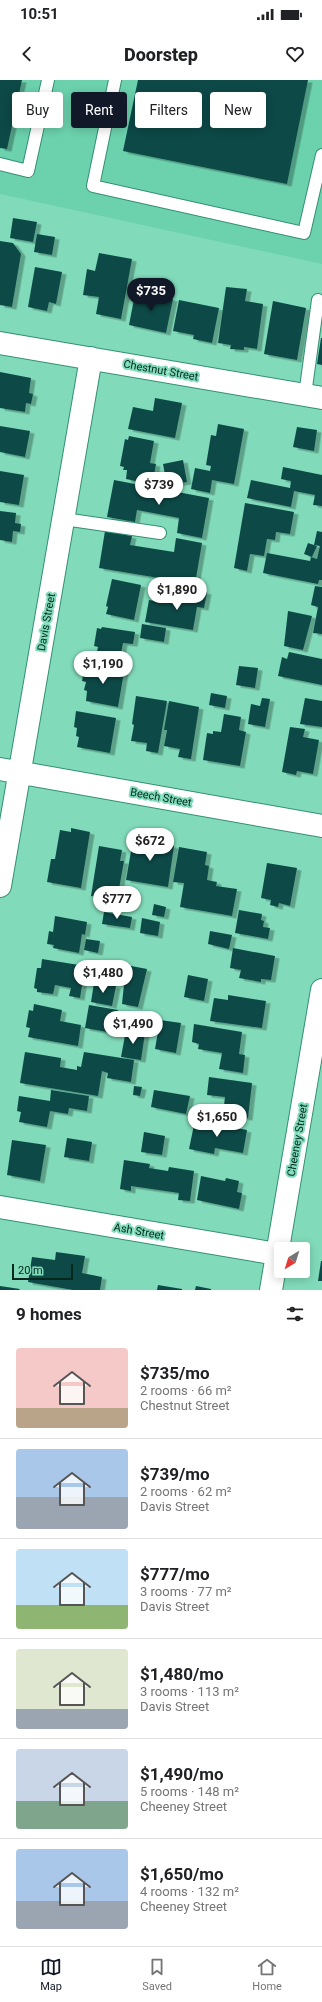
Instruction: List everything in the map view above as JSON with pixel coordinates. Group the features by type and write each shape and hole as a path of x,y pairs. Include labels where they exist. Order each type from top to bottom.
{"street":[{"name":"Chestnut Street","path":"0,343 314,397"},
{"name":"Davis Street","path":"0,886 10,770 64,518 91,358"},
{"name":"Beech Street","path":"10,770 322,826"},
{"name":"Cheeney Street","path":"279,1242 322,990"},
{"name":"Ash Street","path":"0,1207 274,1253"},
{"name":"Cheeney Street","path":"271,1290 274,1272"}],"lane":[{"path":"0,164 28,171 48,80"},
{"path":"114,80 92,186 304,233 322,155"},
{"path":"314,397 318,300"},
{"path":"64,518 160,533"}],"shaded area":[{"path":"0,80 322,80 322,264 0,194"}],"building":[{"path":"0,80 22,80 19,92 12,92 12,126 7,149 0,148"},
{"path":"138,80 308,80 287,184 123,151 135,94 135,128 202,128 202,92 135,92"},
{"path":"13,218 37,222 33,242 10,238"},
{"path":"37,234 55,237 52,255 34,252"},
{"path":"0,241 13,243 21,254 12,307 0,305"},
{"path":"99,253 132,259 121,319 96,314 99,297 83,295 87,269 95,271"},
{"path":"35,267 62,272 56,304 49,302 47,311 28,307"},
{"path":"226,287 247,289 245,301 263,304 257,349 244,347 244,350 230,349 231,345 218,343"},
{"path":"144,293 173,299 166,333 129,325 135,294 144,296"},
{"path":"179,300 219,308 212,343 193,339 194,335 173,331"},
{"path":"273,301 306,308 297,360 264,354"},
{"path":"322,338 322,365 317,364"},
{"path":"0,372 31,378 29,393 33,394 31,404 26,403 25,412 0,408"},
{"path":"155,398 182,403 175,438 128,429 133,407 153,411"},
{"path":"218,424 244,429 234,484 212,480 210,493 191,489 195,468 210,471 211,466 206,465 211,435 216,436"},
{"path":"0,426 30,431 25,457 0,452"},
{"path":"297,427 317,430 314,451 293,447"},
{"path":"129,436 154,441 150,463 156,464 154,475 151,474 150,484 126,479 127,470 123,470 124,467 120,466 125,439 128,440"},
{"path":"183,460 187,482 167,485 163,464"},
{"path":"283,467 322,475 322,506 313,505 315,495 294,491 291,507 247,498 251,480 290,488 291,481 281,479"},
{"path":"0,471 24,475 19,505 0,502"},
{"path":"114,480 209,498 202,538 177,533 179,518 137,510 135,522 107,517"},
{"path":"245,503 294,512 290,534 276,532 275,540 267,539 264,556 250,554 247,571 234,568"},
{"path":"0,511 16,513 15,523 21,524 20,532 13,531 12,542 0,540"},
{"path":"105,531 132,536 130,545 174,552 176,538 202,543 195,584 99,568"},
{"path":"317,531 322,532 322,580 319,580 318,584 263,573 267,553 310,561 311,557 317,559 320,546 314,545"},
{"path":"308,543 317,546 312,557 304,554"},
{"path":"112,579 141,585 134,620 106,614 108,607 106,606"},
{"path":"315,586 322,587 322,634 313,633 318,607 311,605"},
{"path":"187,589 207,592 204,608 197,607 193,630 145,622 149,600 161,602 161,598 185,602"},
{"path":"288,611 312,616 303,650 284,646"},
{"path":"142,624 166,628 164,642 140,638"},
{"path":"102,627 135,632 133,644 123,643 119,664 95,660 98,647 94,646 97,628 101,629"},
{"path":"289,652 322,659 322,685 278,676 282,657 287,659"},
{"path":"85,665 124,672 118,707 86,701 87,691 84,690 86,682 82,681"},
{"path":"239,666 258,668 255,688 236,685"},
{"path":"211,693 227,696 225,708 209,705"},
{"path":"136,696 167,701 158,753 146,751 147,743 131,741 134,725 132,724"},
{"path":"262,698 270,699 265,727 248,724 251,704 260,706"},
{"path":"305,698 322,701 322,727 300,724"},
{"path":"169,701 199,707 191,759 178,757 180,749 164,746 167,730 164,730"},
{"path":"76,711 116,718 110,753 77,747 79,737 76,736 77,728 74,727"},
{"path":"224,714 241,717 239,730 246,732 240,766 203,760 207,733 213,734 213,731 221,732"},
{"path":"290,727 305,729 303,737 319,740 313,774 297,771 296,775 282,772"},
{"path":"71,828 90,832 81,888 47,882 51,859 55,859 60,830 71,832"},
{"path":"134,834 155,838 155,842 174,846 168,887 126,880"},
{"path":"99,846 122,850 120,861 124,861 117,900 91,896"},
{"path":"179,847 207,852 205,865 209,866 207,880 217,882 216,886 237,889 232,916 180,907 184,883 173,882"},
{"path":"267,863 297,868 290,906 279,903 278,907 270,905 271,900 261,898"},
{"path":"154,904 166,907 164,917 152,915"},
{"path":"239,910 262,914 261,920 264,921 263,927 270,928 268,939 235,933"},
{"path":"104,912 132,917 130,928 102,924"},
{"path":"55,916 87,922 85,935 82,934 79,953 53,948 54,945 47,944 49,931 53,932"},
{"path":"142,918 160,922 158,936 140,933"},
{"path":"210,931 232,935 229,949 208,944"},
{"path":"86,939 100,941 98,953 84,950"},
{"path":"233,948 275,956 271,980 261,979 261,982 239,978 241,970 230,968"},
{"path":"42,959 85,966 80,998 69,996 71,988 55,985 53,994 37,992 37,989 34,988 37,968 41,968"},
{"path":"126,965 147,969 138,1007 122,1004"},
{"path":"188,975 208,979 204,1001 184,997"},
{"path":"94,983 116,986 112,1006 91,1002"},
{"path":"228,995 266,1001 262,1028 210,1021 214,998 228,1000"},
{"path":"34,1004 62,1010 60,1021 81,1025 78,1046 28,1037 30,1028 26,1027 29,1010 33,1011"},
{"path":"89,1005 118,1010 114,1029 108,1028 107,1032 85,1028"},
{"path":"149,1015 158,1017 156,1030 147,1029"},
{"path":"160,1020 181,1023 176,1053 155,1049"},
{"path":"194,1024 242,1032 239,1054 245,1055 243,1073 219,1069 222,1053 198,1049 199,1044 192,1042"},
{"path":"126,1030 145,1033 141,1060 121,1057"},
{"path":"25,1052 61,1058 60,1067 77,1070 77,1066 81,1067 84,1052 134,1060 131,1082 107,1078 108,1073 102,1071 98,1096 20,1083"},
{"path":"209,1077 252,1083 248,1118 223,1114 225,1097 207,1095"},
{"path":"134,1086 142,1087 140,1096 133,1095"},
{"path":"51,1090 89,1096 87,1111 69,1108 68,1114 50,1111 47,1127 19,1122 21,1112 17,1111 19,1096 50,1101"},
{"path":"154,1090 190,1096 186,1114 151,1107"},
{"path":"195,1120 247,1130 243,1153 215,1148 214,1154 189,1149"},
{"path":"144,1132 165,1136 162,1155 141,1152"},
{"path":"67,1138 92,1142 89,1161 64,1157"},
{"path":"12,1140 46,1145 40,1181 7,1175"},
{"path":"124,1160 150,1164 149,1168 168,1171 169,1167 194,1171 190,1201 178,1200 179,1193 131,1186 131,1191 120,1189"},
{"path":"201,1176 225,1181 226,1178 239,1181 237,1192 242,1193 239,1209 197,1200"},
{"path":"56,1252 85,1256 82,1273 102,1277 100,1290 73,1290 28,1282 32,1257 55,1260"},
{"path":"321,1261 322,1281 318,1281"},
{"path":"158,1285 182,1289 182,1290 157,1290"},
{"path":"0,1286 20,1289 0,1290"},
{"path":"196,1286 211,1289 211,1290 195,1290"}]}
